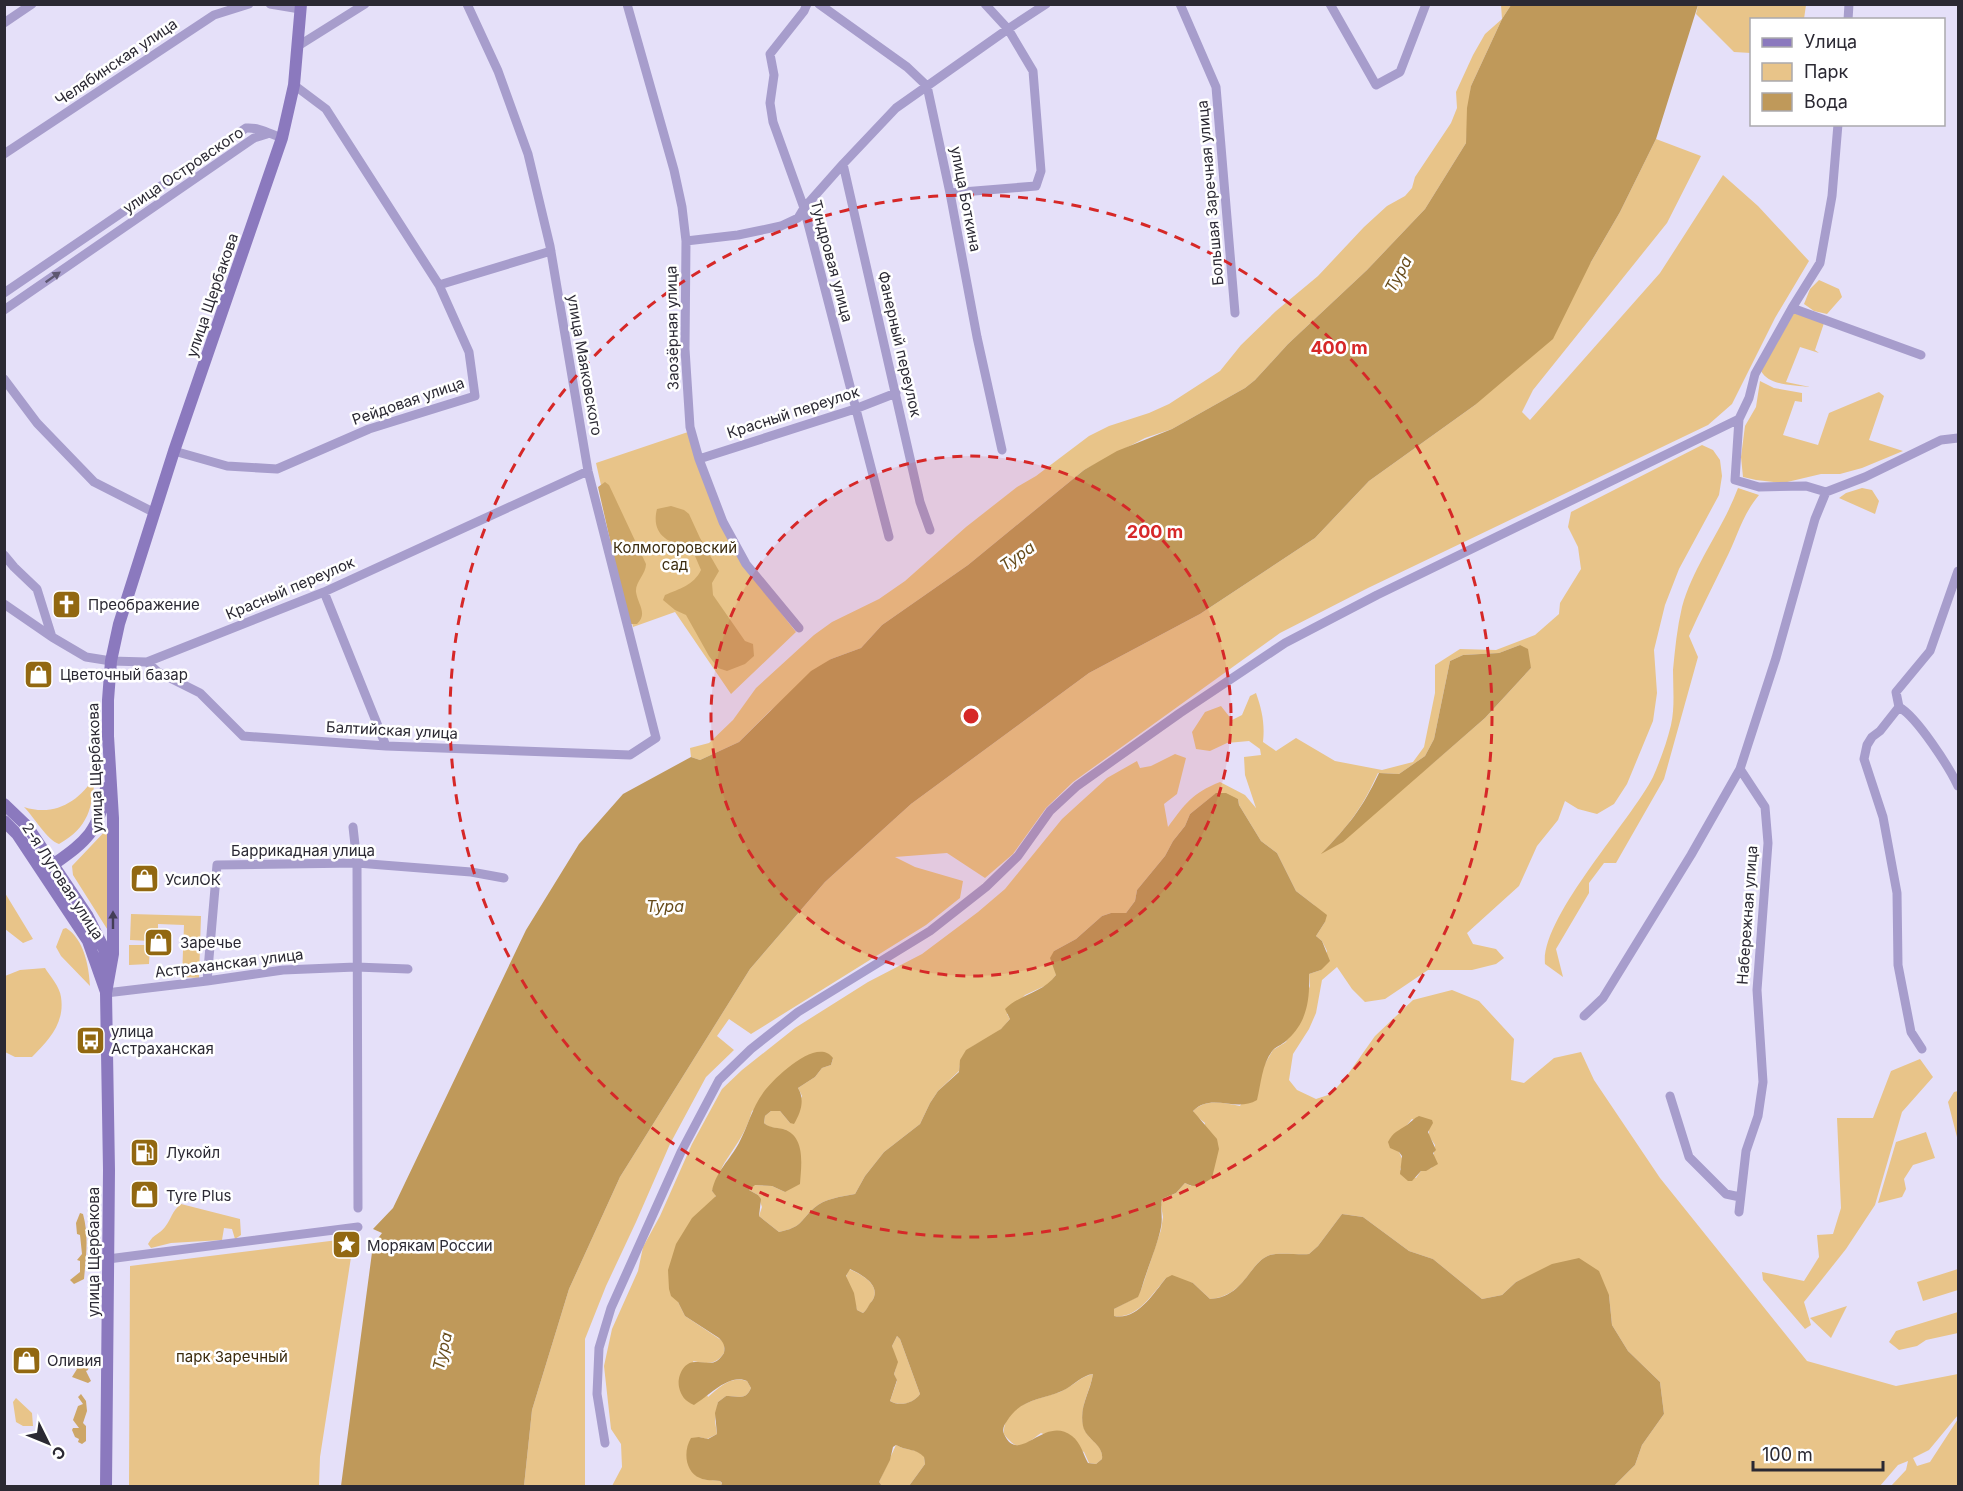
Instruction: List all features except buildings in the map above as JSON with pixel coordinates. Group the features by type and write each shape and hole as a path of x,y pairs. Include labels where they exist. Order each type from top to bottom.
{"street":[{"path":"4,23 32,4"},
{"name":"Челябинская улица","path":"4,154 214,15 249,4"},
{"path":"270,4 301,7"},
{"path":"298,46 365,4"},
{"name":"улица Маяковского","path":"467,4 498,71 528,154 551,251 588,471 656,738"},
{"name":"Заозёрная улица","path":"627,4 674,170 682,207 686,241 685,349 690,426 699,459 723,522 746,564 799,628"},
{"name":"Тундровая улица","path":"807,4 770,54 774,75 770,103 773,122 804,208 889,537"},
{"path":"819,4 907,68 927,86"},
{"path":"950,193 1036,186 1041,171 1033,70 1008,29 985,4"},
{"path":"686,241 738,235 781,226 798,218 843,164 896,108 1046,4"},
{"name":"Большая Заречная улица","path":"1180,4 1216,87 1235,314"},
{"path":"1330,4 1376,85 1400,72 1426,4"},
{"name":"улица Щербакова","path":"106,1486 109,1135 106,993 113,954 108,700 111,662 119,624 174,452 282,138 294,85 301,7"},
{"name":"Рейдовая улица","path":"174,452 227,466 277,468 369,429 475,396 468,352 439,285 326,109 294,85"},
{"name":"улица Боткина","path":"927,86 1002,450"},
{"path":"1838,126 1832,196 1820,263 1755,374 1749,398 1739,419 1735,480 1759,487 1806,486 1826,492 1865,477 1941,440 1959,438"},
{"name":"улица Островского","path":"4,293 246,128 256,127 267,134"},
{"path":"267,134 282,138"},
{"name":"улица Островского","path":"4,310 254,138 267,134"},
{"name":"Фанерный переулок","path":"843,164 920,502 930,530"},
{"path":"439,285 551,251"},
{"path":"1792,308 1921,355"},
{"path":"4,379 37,423 94,482 155,513"},
{"name":"Красный переулок","path":"699,459 855,409 896,393"},
{"path":"605,1443 597,1394 599,1348 611,1308 681,1152 719,1080 751,1049 798,1012 939,923 986,887 1018,856 1050,810 1077,786 1180,713 1286,643 1377,595 1739,419"},
{"name":"Красный переулок","path":"4,604 52,638 86,657 111,662 147,662 324,592 588,471"},
{"path":"1584,1016 1603,998 1691,855 1740,769 1776,658 1815,519 1826,492"},
{"path":"4,555 37,589 52,638"},
{"path":"1959,571 1930,651 1896,692 1899,707 1906,711 1921,730 1959,786"},
{"path":"324,592 386,746"},
{"name":"Балтийская улица","path":"147,662 158,672 200,693 243,736 386,746 630,755 656,738"},
{"path":"1899,707 1880,731 1872,737 1867,745 1864,759 1883,817 1897,893 1898,965 1911,1032 1922,1049"},
{"path":"42,872 74,849 95,828 101,814 109,765"},
{"name":"Набережная улица","path":"1739,1212 1746,1151 1758,1116 1763,1082 1757,990 1768,843 1765,807 1740,769"},
{"name":"2-я Луговая улица","path":"4,804 27,826 87,915 104,949 109,978"},
{"name":"2-я Луговая улица","path":"4,821 17,834 88,941 106,993"},
{"path":"354,827 357,863 358,1209"},
{"name":"Баррикадная улица","path":"207,981 217,865 357,863 471,872 504,878"},
{"name":"Астраханская улица","path":"106,993 283,970 356,967 408,969"},
{"path":"1670,1096 1689,1157 1726,1194 1740,1197"},
{"path":"108,1259 358,1227"}],"green space":[{"path":"1501,5 1511,5 1502,19"},
{"path":"1698,5 1806,5 1804,18 1750,18 1750,53 1734,52 1696,14"},
{"path":"1502,19 1471,86 1466,143 1425,209 1367,270 1288,344 1255,380 1245,388 1172,429 1145,438 1084,470 968,565 882,625 861,648 831,659 770,711 739,742 700,760 691,757 690,748 709,743 733,720 756,688 814,635 832,622 879,599 905,581 966,527 1017,487 1036,476 1089,436 1109,426 1169,404 1220,371 1241,345 1276,311 1318,276 1364,227 1412,188 1415,177 1451,123 1457,108 1456,92 1473,55 1485,34"},
{"path":"1656,139 1701,156 1667,223 1533,390 1522,412 1530,420 1660,273 1723,175 1758,206 1809,261 1775,318 1732,404 1708,425 1368,588 1280,633 1073,782 1046,808 1013,854 985,878 947,853 895,857 915,867 963,881 960,898 926,925 751,1034 729,1019 717,1036 734,1050 706,1077 670,1144 606,1286 585,1339 585,1486 524,1486 532,1410 569,1289 620,1177 750,969 825,882 911,804 1089,673 1200,614 1315,538 1369,481 1475,405 1591,262 1620,212"},
{"path":"1819,280 1839,289 1842,297 1827,314 1814,311 1804,304 1810,289"},
{"path":"1794,313 1824,323 1815,350 1819,353 1800,347 1786,382 1810,387 1776,382 1770,380 1761,371"},
{"path":"1760,381 1774,388 1802,393 1802,402 1795,401 1783,435 1818,445 1829,413 1879,392 1884,396 1869,440 1903,451 1862,468 1840,474 1821,474 1783,483 1743,477 1741,457 1745,426 1756,407"},
{"name":"Колмогоровский сад","path":"688,432 744,566 796,632 731,694 675,612 633,627 596,463"},
{"path":"1702,445 1713,450 1720,460 1722,476 1719,495 1679,569 1665,605 1654,650 1657,693 1653,721 1627,784 1614,804 1597,814 1578,809 1565,801 1558,820 1537,846 1519,886 1467,933 1473,944 1496,949 1504,958 1496,964 1472,970 1428,970 1385,999 1365,1002 1352,989 1337,967 1322,980 1316,1013 1293,1054 1289,1080 1297,1090 1316,1099 1331,1094 1375,1036 1413,1000 1452,990 1479,1001 1514,1039 1511,1080 1524,1083 1554,1058 1581,1052 1594,1080 1660,1178 1807,1361 1896,1386 1958,1374 1958,1415 1929,1450 1913,1458 1917,1466 1930,1462 1958,1419 1958,1486 1891,1486 1906,1470 1908,1461 1898,1465 1880,1486 1614,1486 1635,1465 1642,1445 1664,1414 1660,1382 1628,1351 1612,1325 1609,1295 1534,1274 1516,1282 1502,1295 1482,1299 1433,1259 1409,1251 1363,1217 1342,1214 1318,1246 1309,1254 1270,1255 1257,1264 1239,1286 1222,1297 1210,1299 1193,1283 1166,1278 1137,1310 1130,1314 1114,1316 1114,1309 1137,1297 1141,1290 1161,1230 1162,1199 1176,1193 1185,1183 1191,1186 1205,1123 1193,1111 1209,1103 1240,1106 1273,1050 1286,1042 1310,986 1309,974 1321,970 1327,951 1322,941 1316,936 1325,922 1314,905 1296,891 1277,853 1261,841 1239,805 1238,799 1215,794 1190,814 1185,826 1165,856 1137,890 1135,901 1126,913 1111,913 1102,916 1076,939 1054,951 1056,975 1049,984 1025,995 1007,1014 1010,1019 1001,1029 964,1055 959,1071 938,1091 920,1124 884,1152 865,1176 855,1194 823,1202 796,1226 779,1232 759,1216 762,1207 758,1195 749,1190 754,1185 772,1186 785,1192 786,1130 769,1127 764,1123 765,1116 771,1111 780,1111 790,1123 802,1096 798,1088 815,1077 822,1068 831,1065 833,1058 752,1111 712,1191 716,1195 678,1302 685,1316 724,1342 724,1353 718,1360 707,1363 693,1361 708,1397 731,1381 747,1381 751,1388 746,1395 726,1396 718,1402 715,1421 717,1434 707,1439 699,1437 703,1479 720,1481 722,1484 721,1486 612,1486 622,1467 621,1444 611,1429 604,1366 612,1329 638,1271 643,1247 660,1216 692,1144 722,1089 795,1028 868,982 922,954 978,912 1005,889 1062,819 1107,778 1137,761 1140,768 1151,766 1175,754 1186,758 1177,794 1164,804 1168,827 1190,800 1202,790 1220,782 1245,795 1256,808 1245,775 1244,757 1261,755 1260,749 1249,741 1227,743 1210,751 1196,749 1192,732 1205,712 1221,706 1232,720 1242,715 1250,696 1256,693 1264,729 1263,742 1276,751 1296,738 1335,761 1382,770 1413,762 1424,747 1435,693 1435,665 1460,649 1496,650 1535,635 1559,614 1560,603 1581,569 1578,547 1568,527 1571,512","holes":["1520,645 1531,668 1485,718 1323,852 1355,815 1378,773 1399,774 1425,756 1434,739 1450,661 1463,655 1499,653","1412,1119 1429,1128 1429,1136 1435,1145 1432,1168 1421,1171 1416,1178 1400,1170 1403,1161 1399,1152 1407,1125"]},
{"path":"1738,488 1759,495 1744,519 1689,636 1698,657 1664,779 1616,863 1604,863 1589,883 1589,893 1556,949 1563,977 1545,964 1547,945 1571,896 1642,796 1656,771 1672,718 1673,670 1682,607 1701,561 1725,518"},
{"path":"1862,488 1872,490 1879,501 1875,514 1839,498"},
{"path":"95,776 90,807 83,823 69,838 59,844 54,842 24,807 46,810 65,805 81,793"},
{"path":"108,828 109,932 73,875 72,866"},
{"path":"4,893 33,939 23,943 5,929"},
{"path":"131,914 201,916 199,978 182,977 184,925 158,924 158,934 151,934 150,941 130,940"},
{"path":"66,928 81,946 87,962 90,986 61,956 56,947 63,929"},
{"path":"129,945 150,945 149,964 129,965"},
{"path":"45,968 60,993 61,1015 50,1037 32,1057 15,1057 5,1052 5,976 20,970"},
{"path":"1920,1059 1933,1077 1902,1112 1875,1205 1846,1249 1804,1302 1811,1325 1805,1329 1763,1280 1762,1272 1804,1281 1819,1257 1817,1235 1833,1234 1841,1208 1837,1118 1873,1118 1891,1071"},
{"path":"1958,1091 1958,1141 1948,1102 1954,1092"},
{"path":"1926,1132 1935,1158 1913,1165 1904,1179 1906,1189 1902,1197 1878,1203 1896,1142"},
{"path":"181,1204 240,1219 241,1235 235,1239 232,1229 224,1228 222,1240 171,1243 151,1248 148,1244 150,1240 165,1227"},
{"name":"парк Заречный","path":"354,1238 320,1457 319,1486 129,1486 130,1266"},
{"path":"849,1269 870,1282 875,1291 872,1301 863,1313 857,1310 846,1277"},
{"path":"1958,1269 1958,1290 1923,1301 1917,1282"},
{"path":"1847,1306 1831,1338 1810,1318"},
{"path":"1958,1312 1958,1333 1926,1340 1917,1346 1899,1350 1889,1342 1896,1331"},
{"path":"897,1336 920,1394 914,1400 903,1404 890,1401 897,1381 894,1374 896,1360 892,1346"},
{"path":"1093,1374 1082,1414 1086,1432 1101,1450 1102,1459 1096,1464 1089,1463 1084,1452 1041,1433 1022,1446 1014,1444 1004,1434 1005,1424 1016,1409 1033,1400 1060,1392"},
{"path":"16,1398 32,1413 33,1426 23,1426 16,1422 13,1402"},
{"path":"896,1445 921,1453 925,1464 909,1486 882,1486 879,1482"}],"shaded area":[{"path":"605,482 609,485 646,564 636,588 642,612 637,624 631,624 628,619 598,487"},
{"path":"671,506 689,514 719,571 712,583 713,595 745,641 753,644 754,656 745,664 727,671 718,668 686,615 675,610 663,600 665,595 690,583 701,570 687,545 667,539 658,530 657,509"},
{"path":"80,1213 83,1214 86,1230 86,1262 84,1279 74,1284 70,1280 80,1272 80,1261 77,1260 82,1254 76,1223"},
{"path":"84,1362 89,1364 86,1371 91,1381 88,1383 72,1377 77,1369 73,1365 82,1365"},
{"path":"81,1394 86,1401 87,1411 83,1423 86,1426 86,1441 82,1444 78,1442 79,1439 75,1437 72,1430 79,1428 73,1420 78,1406 83,1404 78,1397"}],"water":[{"name":"Тура","path":"1511,5 1698,5 1656,139 1553,339 1475,405 1369,481 1315,538 1200,614 1089,673 911,804 825,882 750,969 620,1177 569,1289 532,1410 524,1486 341,1486 373,1245 382,1233 373,1229 393,1208 526,930 579,844 623,794 691,757 700,760 739,742 811,671 831,659 861,648 882,625 968,565 1084,470 1117,451 1172,429 1245,388 1255,380 1288,344 1367,270 1425,209 1466,143 1467,108 1471,86 1502,19"},
{"path":"1520,645 1528,649 1531,668 1485,718 1343,842 1321,854 1354,816 1379,773 1399,774 1425,756 1434,739 1450,661 1463,655 1499,653"},
{"path":"1216,793 1226,793 1238,799 1239,805 1261,841 1277,853 1296,891 1327,915 1316,936 1322,941 1330,961 1321,970 1309,974 1308,1001 1303,1018 1285,1042 1269,1055 1257,1100 1241,1105 1208,1103 1193,1111 1217,1139 1219,1149 1212,1178 1198,1185 1192,1186 1185,1183 1176,1193 1162,1199 1161,1227 1141,1290 1138,1297 1114,1309 1114,1316 1130,1314 1137,1310 1166,1278 1172,1275 1193,1283 1210,1299 1222,1297 1239,1286 1263,1259 1270,1255 1309,1254 1318,1246 1342,1214 1363,1217 1409,1251 1433,1259 1482,1299 1502,1295 1516,1282 1552,1264 1579,1258 1599,1271 1609,1295 1612,1325 1628,1351 1660,1382 1664,1414 1642,1445 1635,1465 1614,1486 909,1486 925,1464 924,1457 918,1452 896,1445 893,1447 890,1460 879,1482 882,1486 721,1486 720,1481 705,1480 695,1475 688,1466 686,1455 691,1438 708,1439 717,1434 715,1413 718,1402 726,1396 746,1395 751,1388 747,1381 733,1380 694,1405 682,1396 679,1383 684,1367 691,1363 717,1361 724,1353 724,1346 719,1338 685,1316 678,1302 671,1296 668,1270 676,1244 692,1218 716,1196 712,1191 717,1177 739,1143 763,1093 776,1078 807,1055 817,1052 826,1053 833,1058 831,1065 822,1068 815,1077 798,1088 801,1106 794,1124 790,1123 780,1111 771,1111 765,1116 764,1123 767,1125 792,1134 797,1140 801,1154 800,1184 785,1192 772,1186 755,1185 749,1190 761,1199 759,1216 779,1232 796,1226 823,1202 855,1194 865,1176 884,1152 920,1124 938,1091 959,1072 960,1060 966,1050 1001,1029 1010,1019 1005,1009 1011,1004 1045,986 1056,975 1050,958 1054,951 1076,939 1102,916 1111,913 1126,913 1135,901 1137,890 1165,856 1185,826 1190,814","holes":["850,1269 870,1282 875,1291 872,1301 863,1313 857,1310 854,1293 846,1276","897,1336 920,1394 914,1400 906,1403 898,1404 890,1401 897,1380 894,1374 898,1362 892,1346","1093,1374 1082,1412 1083,1426 1100,1449 1102,1459 1096,1464 1088,1463 1080,1445 1072,1436 1062,1431 1042,1434 1017,1445 1010,1443 1003,1430 1018,1408 1062,1391"]},
{"path":"1419,1116 1432,1120 1433,1123 1428,1132 1436,1150 1433,1153 1438,1164 1426,1171 1421,1171 1412,1181 1408,1181 1400,1174 1402,1156 1390,1148 1388,1142 1394,1134"}],"place":[{"name":"Преображение","path":"67,604"},
{"name":"Цветочный базар","path":"39,674"},
{"name":"УсилОК","path":"144,879"},
{"name":"Заречье","path":"159,942"},
{"name":"улица Астраханская","path":"90,1040"},
{"name":"Лукойл","path":"145,1152"},
{"name":"Tyre Plus","path":"145,1195"},
{"name":"Морякам России","path":"346,1245"},
{"name":"Оливия","path":"26,1360"}]}
